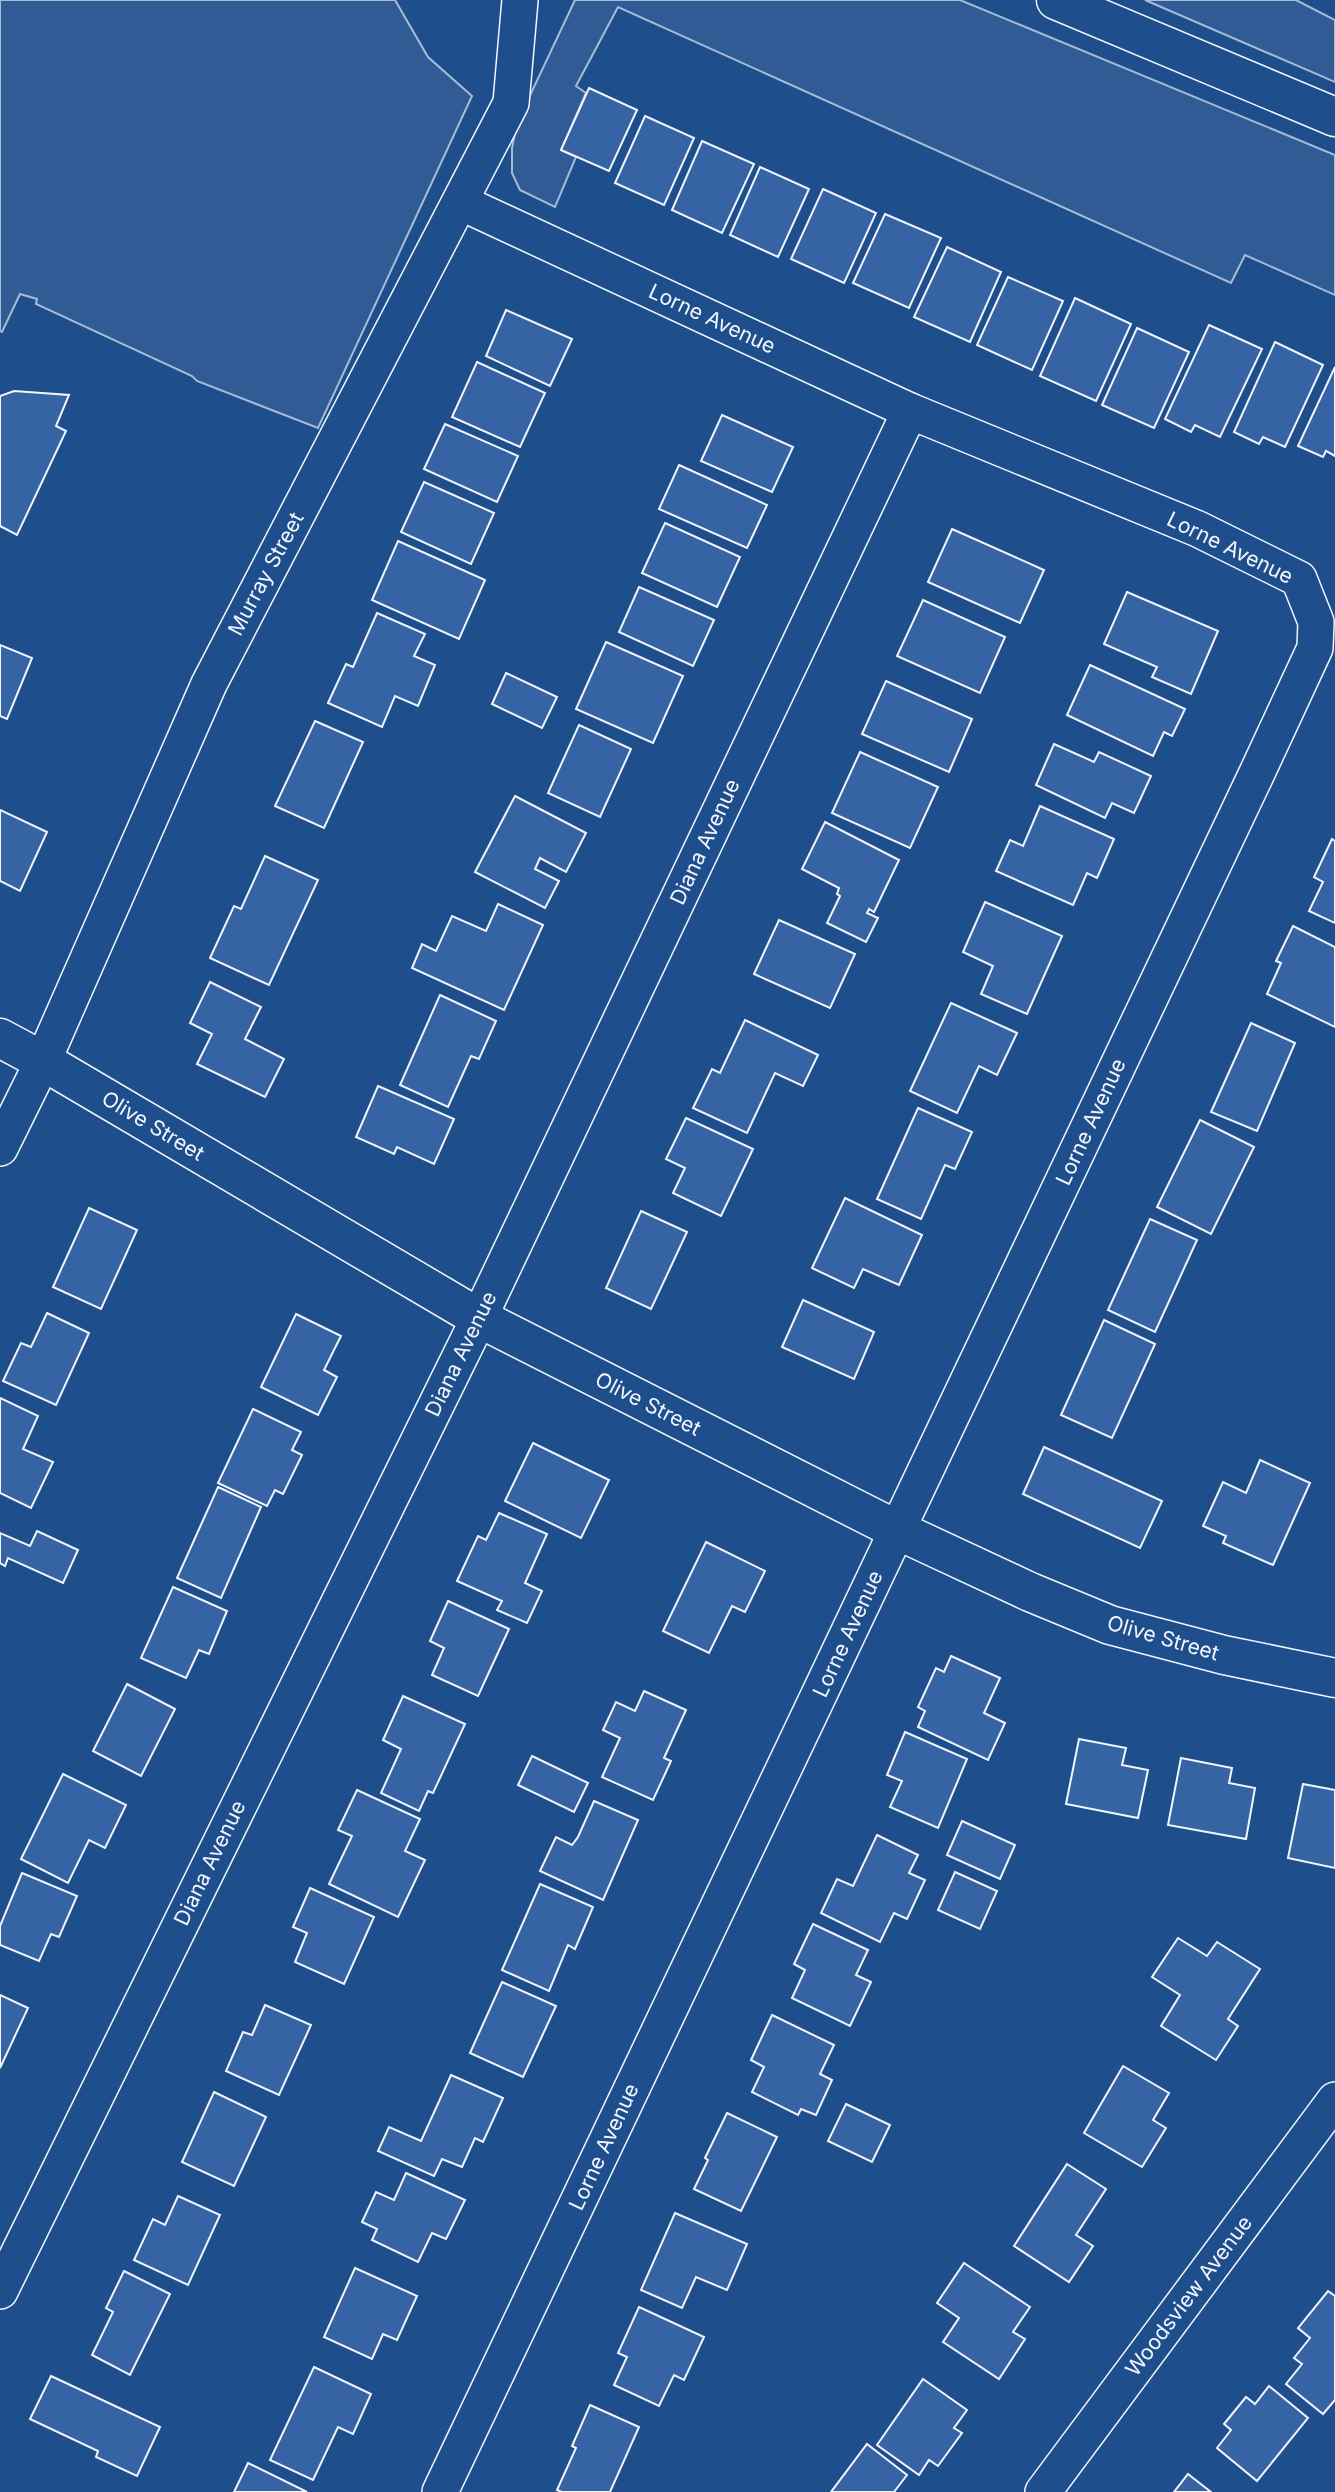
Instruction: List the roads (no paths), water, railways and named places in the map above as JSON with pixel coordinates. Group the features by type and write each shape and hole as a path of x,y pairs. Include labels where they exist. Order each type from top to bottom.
{"main road":[{"path":"1056,0 1335,117"},
{"name":"Olive Street","path":"0,1038 479,1318 897,1530 1030,1592 1110,1625 1224,1655 1335,1678"}],"street":[{"name":"Murray Street","path":"0,1149 43,1061 209,684 510,103 520,0"},
{"name":"Lorne Avenue","path":"440,2492 1315,648 1315,622 1298,579 1198,529 910,411 460,202"},
{"name":"Diana Avenue","path":"0,2291 479,1318 910,411"},
{"name":"Woodsview Avenue","path":"1043,2492 1335,2100"}]}
